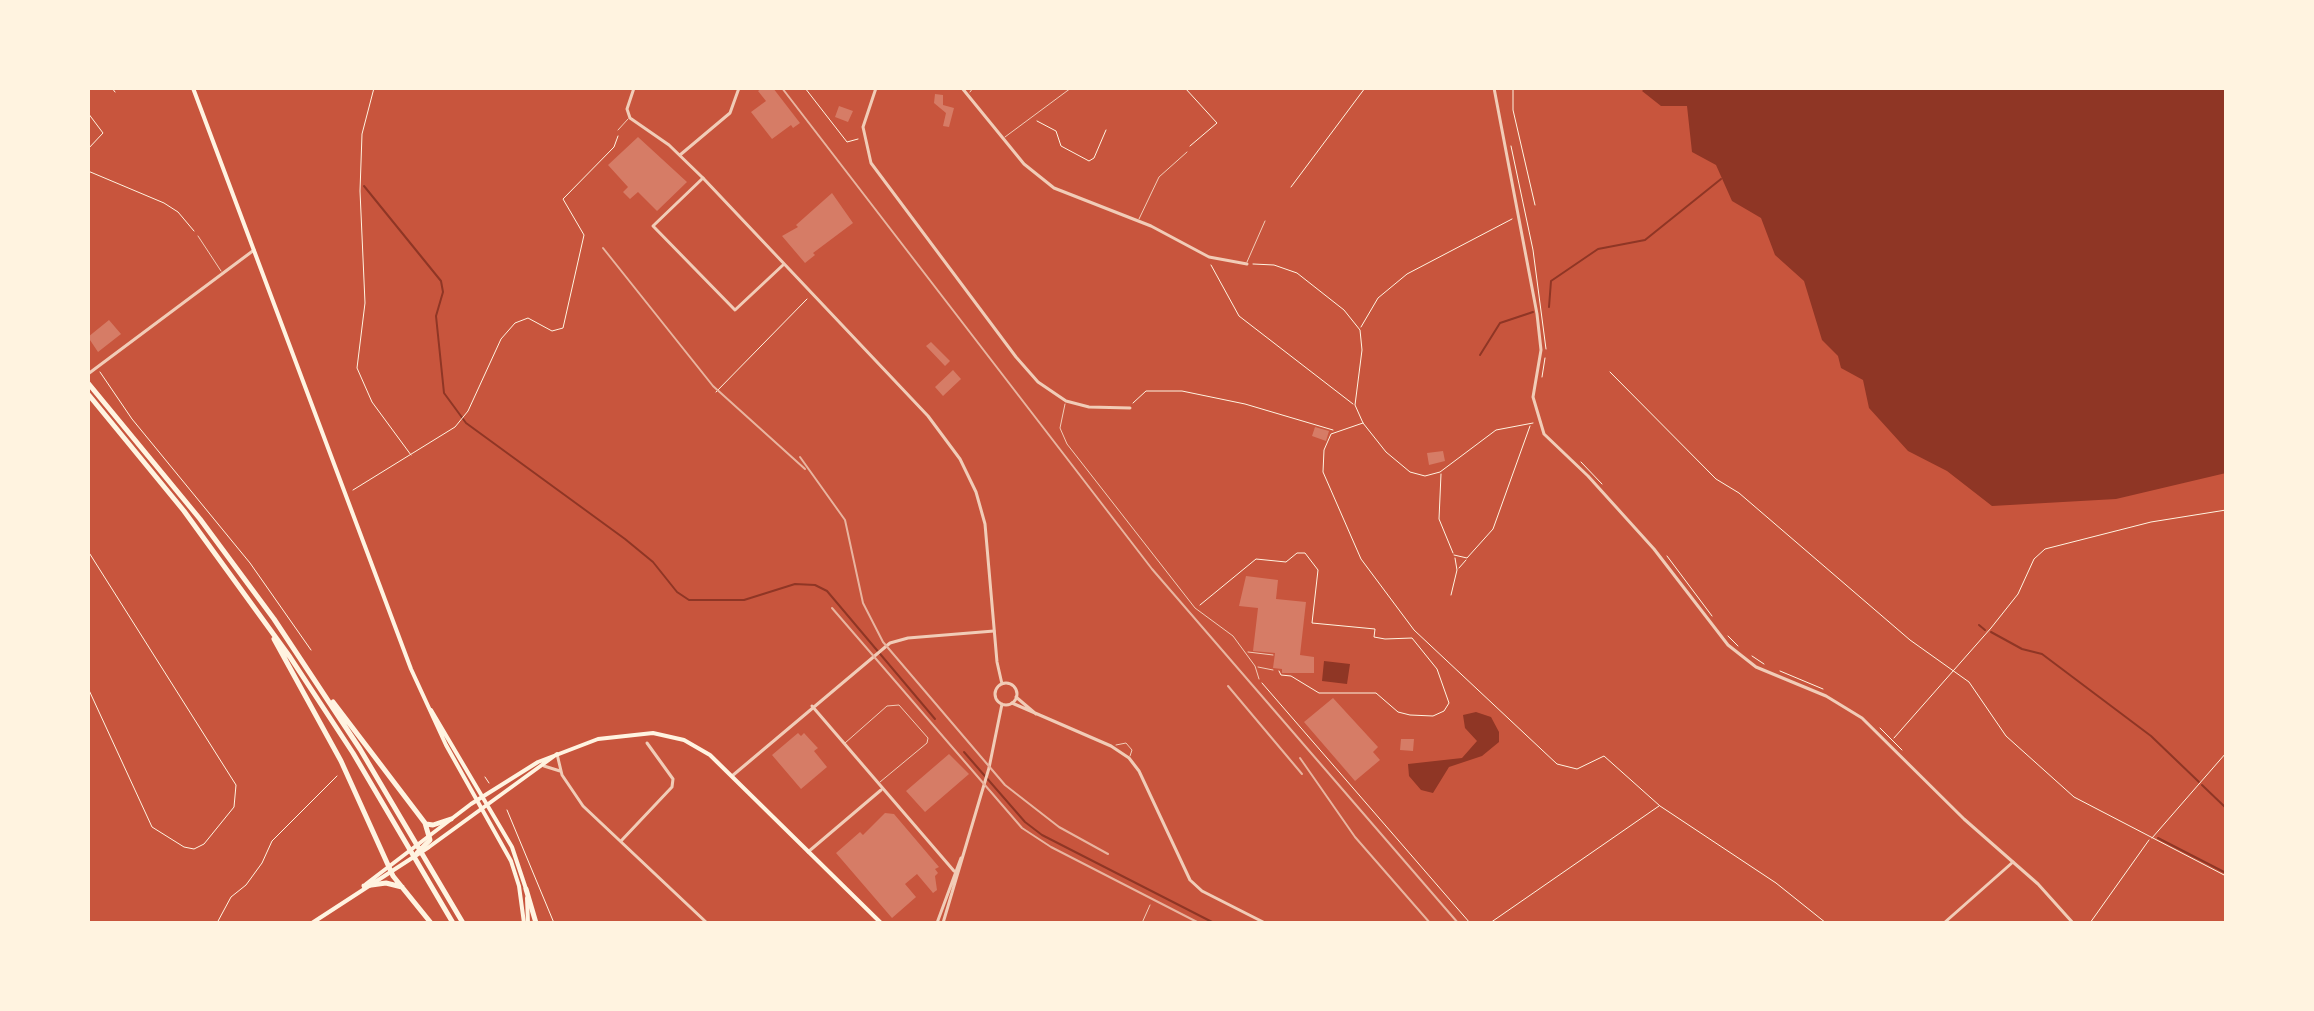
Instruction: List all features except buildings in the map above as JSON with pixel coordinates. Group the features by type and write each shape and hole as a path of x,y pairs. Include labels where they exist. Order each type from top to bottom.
{"highway":[{"path":"88,383 229,556 315,679 425,823 430,836 417,853"},
{"path":"88,394 184,511 264,619 353,753 453,923"},
{"path":"264,619 326,730 391,867 402,887 431,923"},
{"path":"315,679 463,923"},
{"path":"425,823 433,825 451,819"},
{"path":"364,886 386,883 402,887"},
{"path":"526,889 536,923"}],"main road":[{"path":"193,88 426,702 514,869 526,923"},
{"path":"426,702 517,857 526,889 526,923"},
{"path":"430,836 483,796 557,754 598,739 653,733 694,745 732,776 881,923"},
{"path":"312,923 544,766 557,754"},
{"path":"404,859 417,853"}],"street":[{"path":"634,88 627,112 630,118 680,155 703,178 928,416 960,459 976,492 985,524 1002,684 995,696 1002,704"},
{"path":"680,155 730,113 739,88"},
{"path":"876,88 867,109 863,136 877,173 1028,372 1066,401 1089,407 1130,408"},
{"path":"962,88 1024,164 1054,188 1138,221 1209,257 1247,264"},
{"path":"1494,88 1521,214 1541,337 1533,397 1538,423 1550,443 1588,476 1654,549 1728,645 1756,667 1826,696 1862,718 1891,741 1964,819 2013,862 2073,923"},
{"path":"703,178 653,226 735,310 783,265"},
{"path":"89,373 254,250"},
{"path":"732,776 883,648 908,638 994,631"},
{"path":"1002,684 1013,686 1016,697 1036,714"},
{"path":"1012,703 1016,697"},
{"path":"1002,704 1012,703 1112,747 1129,758 1139,771 1190,880 1202,891 1265,923"},
{"path":"943,923 988,772 1002,704"},
{"path":"812,706 954,871 956,881"},
{"path":"621,841 672,787 673,779 647,743"},
{"path":"557,754 560,771 591,814 707,923"},
{"path":"544,766 560,771"},
{"path":"808,852 882,789"},
{"path":"937,923 964,851"},
{"path":"1944,923 2013,862"}],"lane":[{"path":"968,94 973,88"},
{"path":"1003,138 1071,88"},
{"path":"618,130 630,118"},
{"path":"1138,221 1159,177 1187,152"},
{"path":"1247,264 1251,247 1265,221"},
{"path":"198,236 222,273"},
{"path":"1066,401 1060,421 1067,444 1195,608 1233,636 1255,666 1259,679"},
{"path":"1246,652 1273,655"},
{"path":"1255,666 1273,670"},
{"path":"844,744 887,706 899,705 928,738 927,743 878,784"},
{"path":"1112,747 1126,743 1132,750 1129,758"},
{"path":"1142,923 1150,905"}],"path":[{"path":"112,88 115,92"},
{"path":"374,88 362,134 360,191 365,303 357,368 372,402 411,455"},
{"path":"414,88 442,88"},
{"path":"805,88 847,142 863,136"},
{"path":"1185,88 1217,123 1187,152"},
{"path":"1291,187 1365,88"},
{"path":"1513,88 1513,110 1535,205"},
{"path":"88,113 103,133 88,149"},
{"path":"1033,116 1056,131 1061,146 1089,161 1094,158 1106,130"},
{"path":"355,489 460,422 494,352 511,327 528,318 552,331 563,328 584,235 563,199 614,147 618,130"},
{"path":"1509,138 1526,210 1547,336 1541,383"},
{"path":"88,171 172,208 198,236"},
{"path":"1360,330 1378,298 1407,274 1521,214"},
{"path":"1247,264 1274,265 1297,273 1344,310 1360,330 1362,350 1355,405"},
{"path":"1214,271 1239,316 1355,405 1363,423 1400,467 1417,475 1440,472 1496,430 1538,423"},
{"path":"716,392 811,295"},
{"path":"97,366 132,419 250,563 311,650"},
{"path":"1610,372 1707,471 1739,493 1910,640 1976,689 2006,736 2074,797 2226,876"},
{"path":"1130,408 1136,398 1146,391 1182,391 1245,404 1336,432"},
{"path":"1363,423 1336,432 1328,439 1323,472 1361,559 1414,630 1489,704 1562,767 1577,769 1604,756 1660,806 1776,883 1826,923"},
{"path":"1457,570 1493,529 1531,423"},
{"path":"1574,455 1610,493"},
{"path":"1440,472 1439,519 1457,570 1451,595"},
{"path":"1891,741 1955,671 2018,594 2034,559 2045,549 2151,522 2226,510"},
{"path":"88,551 236,785 234,807 204,844 194,849 184,847 152,827 88,688"},
{"path":"1195,608 1256,559 1286,562 1297,553 1305,553 1318,570 1312,623 1375,629 1374,637 1385,639 1412,638 1437,669 1449,703 1444,711 1433,716 1410,715 1398,712 1376,693 1319,693 1273,670"},
{"path":"1454,555 1467,558"},
{"path":"1667,557 1715,619"},
{"path":"1723,631 1743,650"},
{"path":"1749,655 1767,666"},
{"path":"1781,671 1832,694"},
{"path":"1259,679 1470,923"},
{"path":"1872,721 1903,751"},
{"path":"2090,923 2151,838 2226,753"},
{"path":"217,923 231,897 246,885 262,863 272,841 337,776"},
{"path":"485,777 489,783"},
{"path":"1490,923 1660,806"},
{"path":"507,810 554,923"}],"shaded area":[{"path":"1645,88 2226,88 2226,473 2116,499 1992,506 1947,471 1908,451 1869,408 1863,380 1841,368 1838,356 1822,340 1804,281 1775,255 1761,218 1732,201 1716,165 1692,152 1687,106 1661,106 1642,91"},
{"path":"1324,661 1350,664 1347,684 1322,681"},
{"path":"1476,712 1491,717 1499,732 1499,742 1482,756 1449,767 1433,793 1421,790 1409,776 1408,764 1462,758 1477,741 1465,728 1463,715"}],"waterway":[{"path":"1549,307 1551,281 1598,249 1645,240 1721,179"},
{"path":"364,186 441,281 443,292 436,316 444,393 466,423 625,539 653,562 677,592 689,600 744,600 795,584 815,585 827,591 935,719"},
{"path":"1480,355 1500,323 1533,312"},
{"path":"1979,625 1985,630"},
{"path":"1991,632 2022,649 2042,654 2151,736 2199,782"},
{"path":"964,752 1025,822 1042,835 1214,923"},
{"path":"2202,785 2226,808"},
{"path":"2158,838 2226,873"}],"railway":[{"path":"782,88 1152,569 1458,923"},
{"path":"603,248 713,386 805,469"},
{"path":"800,457 845,520 863,603 883,642 1005,785 1059,827 1108,854"},
{"path":"832,608 1022,828 1051,847 1199,923"},
{"path":"1228,686 1302,774"},
{"path":"1300,758 1355,837 1430,923"}]}
